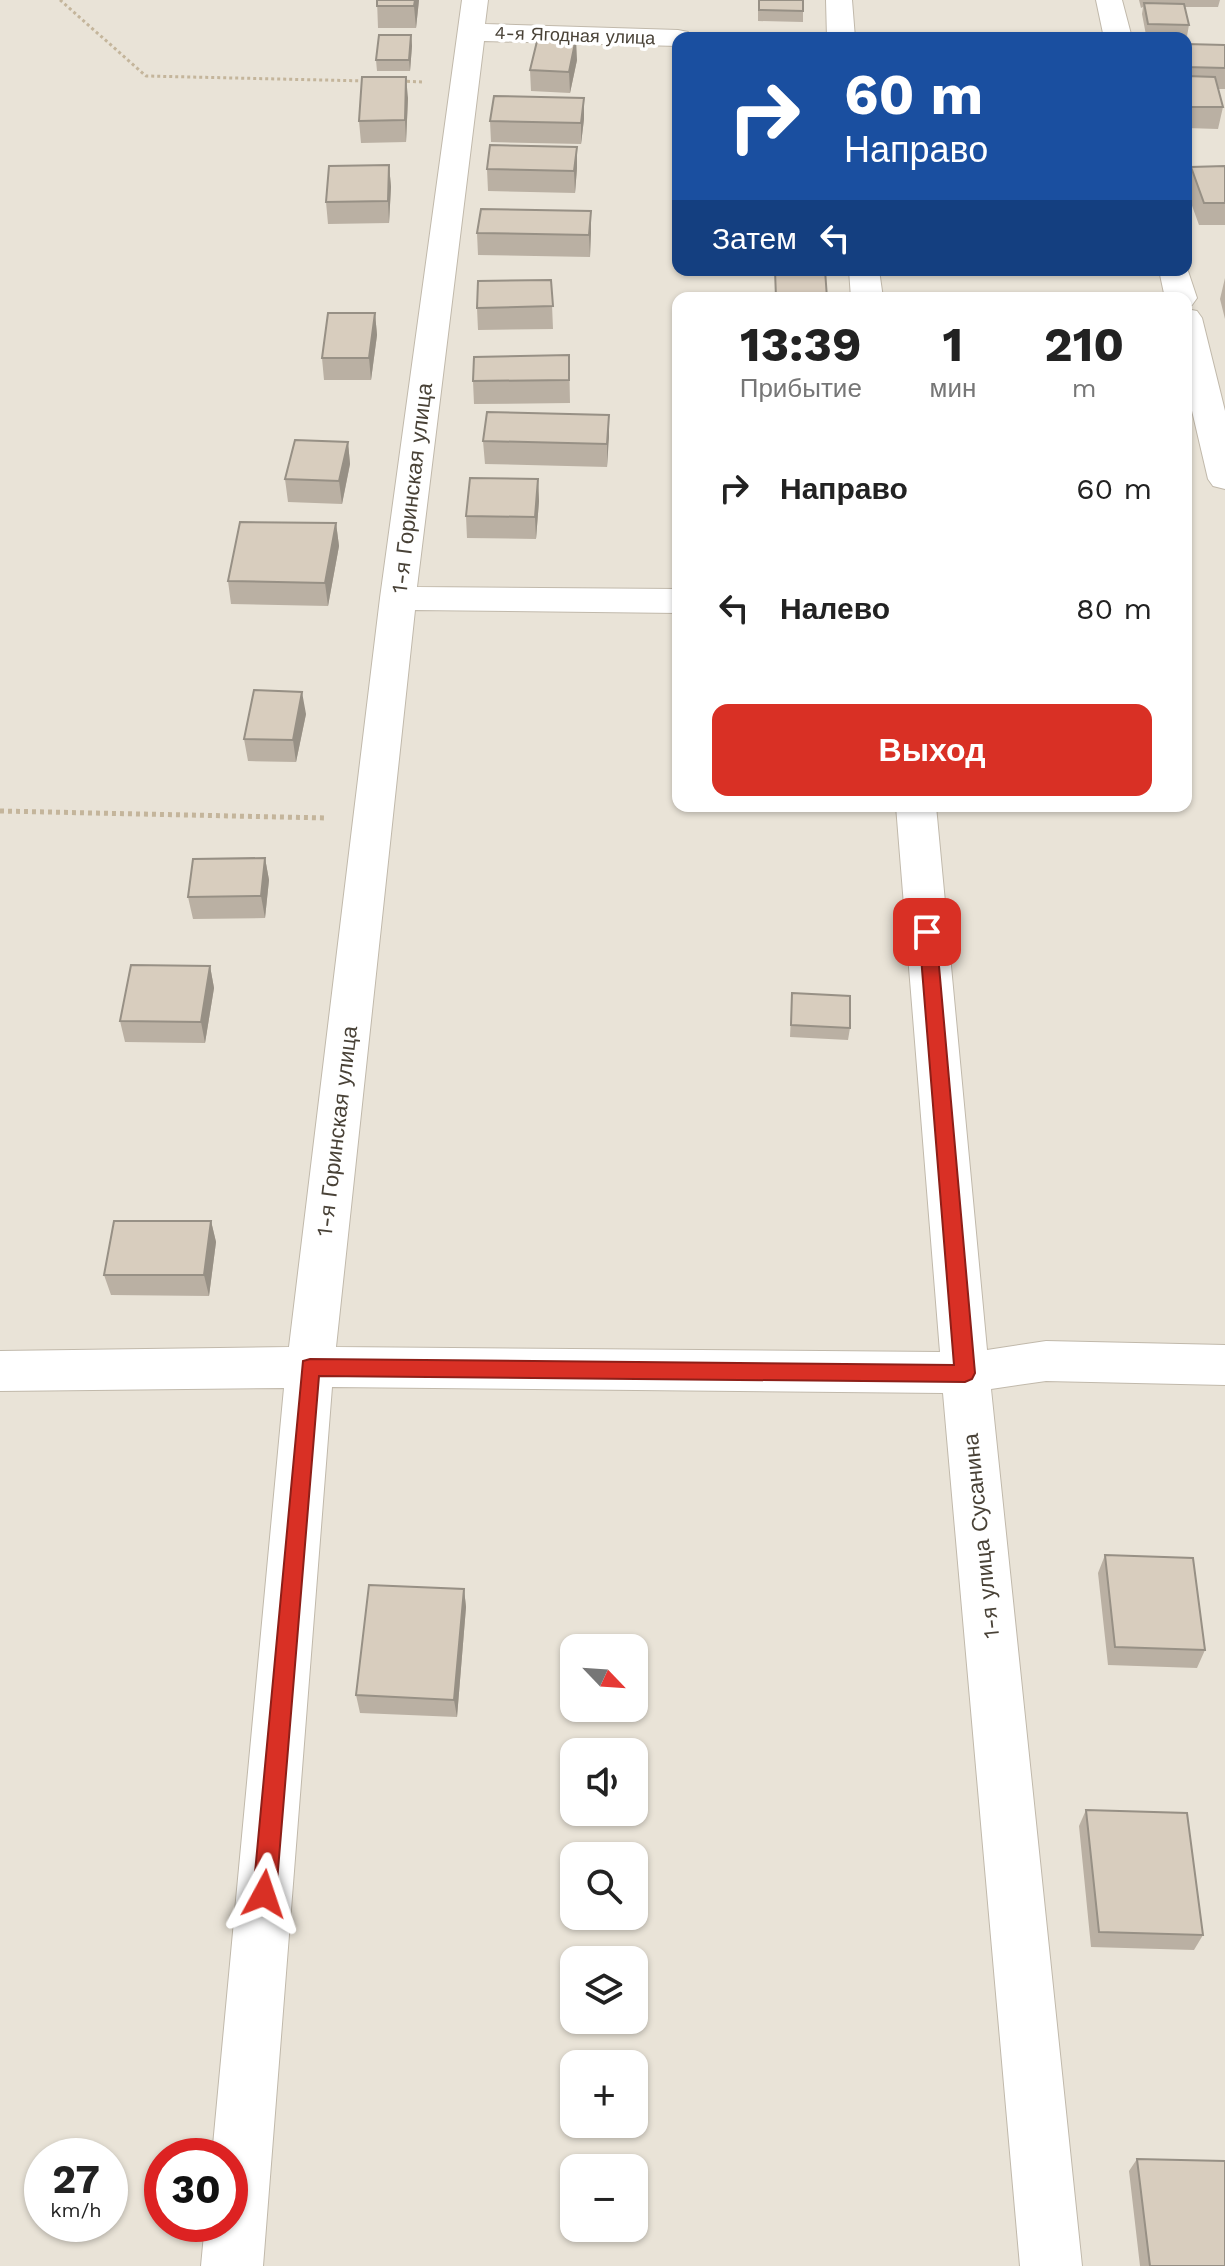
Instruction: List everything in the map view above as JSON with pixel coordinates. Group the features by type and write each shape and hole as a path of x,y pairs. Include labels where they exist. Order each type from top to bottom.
{"street":[{"path":"839,0 841,32"},
{"path":"1109,0 1117,32"},
{"name":"4-я Ягодная улица","path":"473,16 672,37"},
{"name":"1-я Горинская улица","path":"232,2266 310,1367 398,598 473,16"},
{"path":"1192,343 1225,479"},
{"path":"398,598 672,601"},
{"name":"1-я улица Сусанина","path":"917,812 965,1373 1051,2266"},
{"path":"0,1371 310,1367 965,1373 1046,1361 1225,1365"}],"path":[{"path":"60,0 146,76 369,81"},
{"path":"400,81 464,83"},
{"path":"0,811 372,819"}],"shaded area":[{"path":"0,0 1225,0 1225,2266 0,2266"}],"building":[{"path":"377,0 415,0 414,6 377,6"},
{"path":"759,0 803,0 803,11 759,10"},
{"path":"1144,3 1184,4 1189,25 1148,24"},
{"path":"379,35 411,35 409,60 376,60"},
{"path":"538,37 576,38 569,72 530,70"},
{"path":"1192,44 1225,45 1225,68 1192,67"},
{"path":"1192,76 1215,77 1223,107 1192,107"},
{"path":"362,77 406,77 405,120 359,121"},
{"path":"494,96 584,98 581,123 490,121"},
{"path":"490,145 577,147 574,171 487,169"},
{"path":"389,165 388,201 326,202 329,166"},
{"path":"1225,166 1225,203 1204,203 1192,167"},
{"path":"481,209 591,211 589,235 477,233"},
{"path":"775,276 825,276 827,292 776,292"},
{"path":"551,280 553,306 477,308 478,281"},
{"path":"328,313 375,313 369,358 322,358"},
{"path":"569,355 569,380 473,381 474,357"},
{"path":"487,412 609,415 607,444 483,441"},
{"path":"295,440 348,442 339,481 285,479"},
{"path":"470,478 538,479 535,517 466,516"},
{"path":"240,522 336,523 325,583 228,581"},
{"path":"254,690 302,692 293,740 244,739"},
{"path":"265,858 261,896 188,897 193,859"},
{"path":"131,965 210,966 201,1022 120,1021"},
{"path":"792,993 850,996 850,1028 791,1025"},
{"path":"114,1221 211,1221 204,1275 104,1275"},
{"path":"1105,1555 1193,1558 1205,1650 1115,1647"},
{"path":"369,1585 464,1589 454,1700 356,1695"},
{"path":"1086,1810 1187,1813 1203,1935 1099,1932"},
{"path":"1137,2159 1225,2161 1225,2266 1150,2266"}],"route":[{"path":"264,1894 310,1367 965,1373 927,932"}]}
